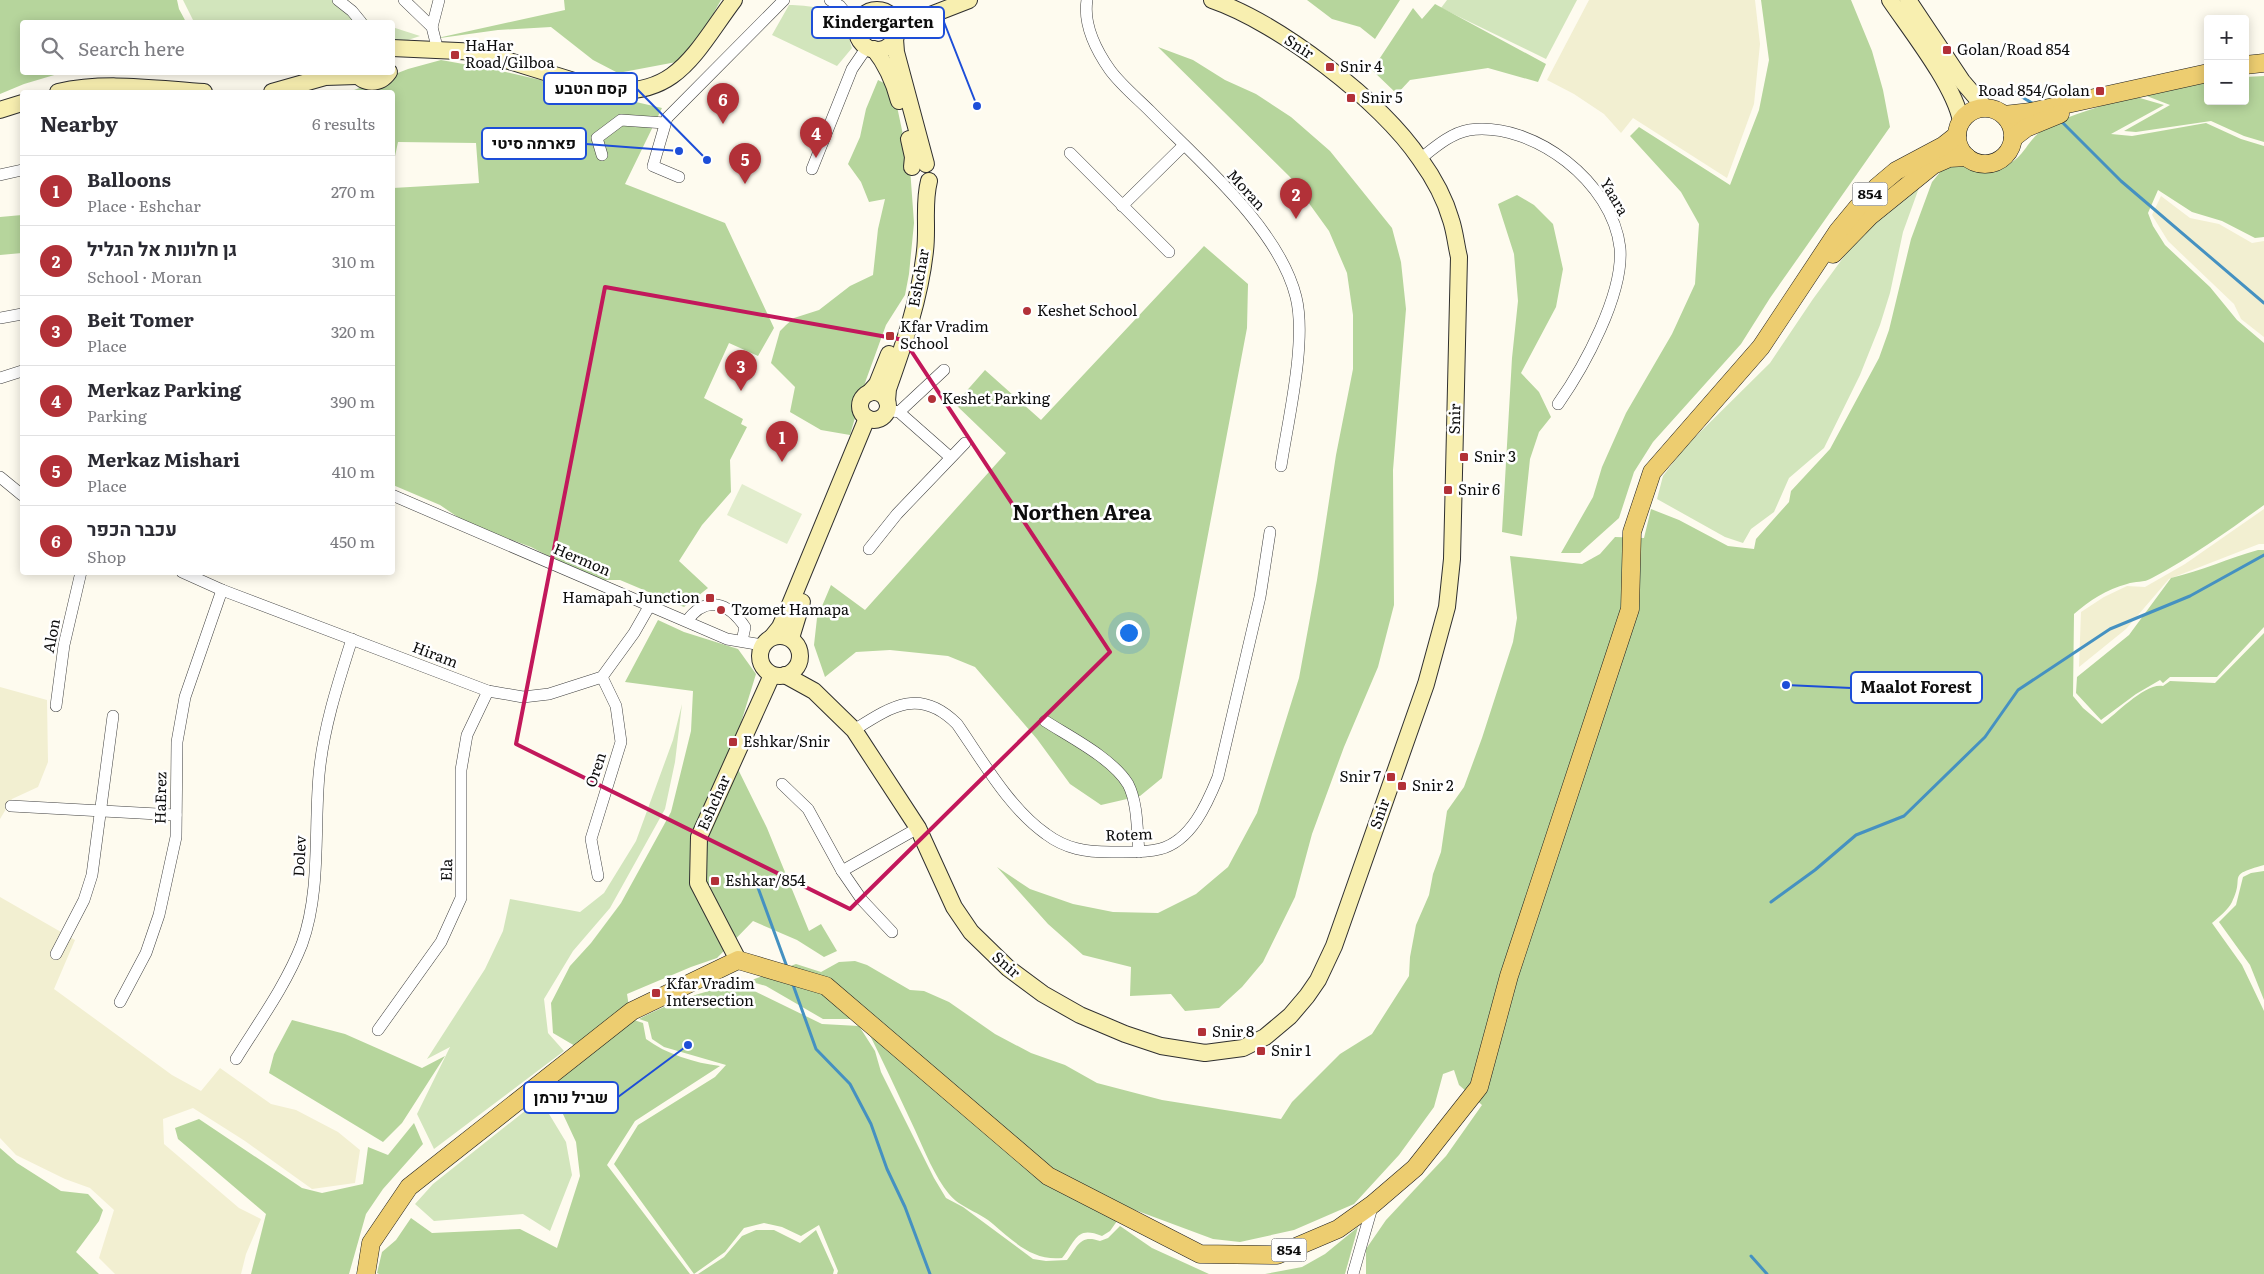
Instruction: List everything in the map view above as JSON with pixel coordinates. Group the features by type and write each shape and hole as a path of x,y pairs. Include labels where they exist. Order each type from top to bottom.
{"main road":[{"path":"395,48 420,51 480,52 600,89 619,92 634,91 666,81 682,69 734,0"},
{"path":"896,33 895,22 884,6 875,10 869,6 859,20 857,27 857,35 871,48 886,47 896,33 969,0"},
{"name":"Snir","path":"800,661 814,690 854,730 918,828 954,907 971,932 1008,968 1043,994 1080,1015 1125,1034 1162,1046 1205,1053 1243,1048 1265,1036 1290,1016 1308,996 1334,946 1426,684 1447,607 1452,541 1459,257 1451,220 1437,189 1420,159 1386,118 1318,60 1274,31 1229,6 1212,0"},
{"path":"1890,0 1947,86 1959,110 1958,144 1967,157"},
{"path":"1908,0 1962,81 1985,108"},
{"name":"Eshchar","path":"791,638 807,588 883,412 888,388 914,308 922,274 925,250 925,196 896,52 896,33"},
{"name":"Eshchar","path":"871,48 881,58 896,88 913,158 921,174 918,196 916,248 904,314 881,375 860,403 861,412 883,412"},
{"path":"395,65 404,57 420,51"},
{"path":"2249,65 2264,63"},
{"name":"854","path":"738,960 826,986 1048,1176 1200,1254 1277,1255 1338,1229 1373,1204 1415,1168 1479,1088 1509,976 1630,609 1632,532 1652,472 1761,347 1838,231 1877,187 1896,172 1943,146 1969,113 1985,108 1994,109 2004,115 2031,112 2204,73"},
{"path":"297,89 328,75"},
{"path":"358,75 368,82 381,80 386,75"},
{"name":"854","path":"1807,279 1870,216 1933,165 1948,158 1967,157 1978,163 1988,164 1998,161 2005,156 2011,147 2013,138 2026,128 2084,105 2161,82"},
{"path":"69,90 108,86 172,90"},
{"path":"0,110 20,104"},
{"path":"2004,115 2012,128 2013,138"},
{"path":"869,393 877,393 883,412"},
{"name":"Eshchar","path":"767,641 780,627 883,412"},
{"path":"785,636 791,638 799,648 800,661 792,672 778,675 767,672 760,662 759,656 767,641 785,636"},
{"name":"Eshchar","path":"738,960 698,883 699,837 778,675"},
{"name":"Snir","path":"778,675 814,690"},
{"path":"366,1274 371,1243 409,1188 632,1011 738,960"}],"street":[{"path":"338,0 352,11 358,20"},
{"path":"404,0 432,27"},
{"path":"438,51 432,27 439,0"},
{"path":"679,177 653,166 667,118 784,0"},
{"path":"830,0 840,6 857,27"},
{"name":"Moran","path":"1087,0 1085,10 1090,35 1111,72 1243,207 1266,236 1286,269 1296,297 1299,323 1297,363 1281,466"},
{"path":"812,169 852,69 871,48"},
{"path":"602,155 597,138 621,120 665,123"},
{"name":"Yaara","path":"1420,159 1438,144 1467,130 1493,129 1520,136 1550,151 1579,171 1596,189 1612,217 1620,248 1611,306 1574,382 1558,404"},
{"path":"1122,206 1184,145"},
{"path":"1070,153 1169,252"},
{"path":"0,175 20,170"},
{"path":"0,318 20,314"},
{"path":"944,370 883,412 950,457"},
{"path":"0,378 20,372"},
{"path":"869,549 897,514 965,443"},
{"path":"0,477 20,493"},
{"name":"Hermon","path":"395,496 727,639 742,642 767,641"},
{"name":"Rotem","path":"854,730 887,708 908,702 929,704 945,712 957,724 1020,810 1045,834 1064,846 1087,852 1139,852 1161,849 1175,842 1199,816 1210,798 1218,777 1260,597 1270,532"},
{"name":"Alon","path":"56,706 64,645 80,575"},
{"name":"Hiram","path":"189,575 222,590 488,691 524,697 549,694 602,676"},
{"name":"HaErez","path":"120,1002 146,954 159,915 176,837 177,742 185,697 222,590"},
{"path":"687,621 702,606 716,604 728,609 738,618 744,628 742,642"},
{"path":"602,676 634,633 650,605"},
{"name":"Dolev","path":"236,1059 285,978 302,943 308,919 314,876 319,774 338,682 352,639"},
{"name":"Oren","path":"598,876 591,838 621,742 616,706 602,676"},
{"name":"Ela","path":"378,1030 441,942 461,898 461,770 467,736 488,691"},
{"path":"56,954 84,900 92,875 112,716"},
{"path":"1045,722 1095,753 1128,784 1133,802 1139,852"},
{"path":"782,784 808,809 842,871 862,900 892,932"},
{"path":"11,806 176,815"},
{"path":"842,871 918,828"},
{"path":"1353,1274 1373,1204"}],"highlighted area":[{"path":"605,287 904,340 1110,652 850,909 516,744"}],"shaded area":[{"path":"1589,0 1755,0 1760,44 1754,104 1727,178 1633,118 1621,133 1604,114 1574,94 1547,80"},
{"path":"2161,196 2190,218 2219,224 2252,243 2264,241 2264,337 2241,319 2234,304 2168,241 2152,215"},
{"path":"2264,509 2264,544 2259,544 2169,579 2126,629 2079,667 2081,612 2104,597 2127,586 2145,587 2185,564"},
{"path":"0,687 47,700 48,762 38,787 12,799 0,819"},
{"path":"0,897 75,940 54,989 172,1075 201,1091 220,1068 271,1104 296,1110 338,1132 360,1150 355,1183 312,1189 245,1141 193,1108 163,1119 164,1144 239,1208 261,1219 246,1254 241,1274 115,1274 99,1258 114,1210 90,1188 65,1179 16,1155 0,1138"}],"green space":[{"path":"0,0 177,0 185,20 20,20 20,75 54,75 24,84 0,94"},
{"path":"183,0 348,0 352,7 368,20 193,20"},
{"path":"564,0 721,0 687,60 618,73 593,60 551,27 498,30 433,39 565,10"},
{"path":"1307,0 1400,0 1375,39 1360,27 1332,19"},
{"path":"1447,0 1577,0 1546,59 1441,8"},
{"path":"1761,0 1851,0 1872,51 1883,90 1890,127 1770,298 1741,344 1653,442 1634,472 1619,518 1580,553 1561,553 1593,497 1602,467 1626,413 1672,334 1695,284 1699,224 1681,192 1630,136 1639,127 1730,185 1759,110 1769,60"},
{"path":"1435,4 1546,64 1538,82 1488,68 1410,80 1397,94 1372,70 1413,8 1422,19"},
{"path":"789,5 820,8 834,14 845,24 852,48 837,66 772,35"},
{"path":"395,28 420,36 395,44"},
{"path":"1158,47 1193,60 1225,80 1256,94 1291,117 1330,151 1392,228 1401,262 1406,309 1393,470 1394,605 1378,667 1344,747 1312,834 1295,897 1263,962 1242,987 1219,1008 1185,1011 1171,994 1130,996 1131,967 1083,955 1048,924 997,867 1030,889 1073,904 1113,912 1158,913 1196,894 1228,867 1257,813 1299,678 1317,580 1336,455 1353,369 1353,315 1347,273 1329,231 1290,177"},
{"path":"441,60 497,70 662,108 625,184 725,223 774,328 758,356 729,343 704,398 743,419 741,424 747,427 730,460 731,492 702,525 679,561 708,588 684,607 620,580 594,580 531,547 468,524 440,505 395,486 395,188 479,183 476,143 398,142 395,156 395,90 354,90 408,69"},
{"path":"2264,76 2264,142 2244,136 2211,121 2136,132 2124,131 2170,105 2139,93 2204,78 2204,105 2249,105 2249,77"},
{"path":"878,80 888,85 895,97 910,168 914,223 905,295 886,325 866,380 850,435 821,430 790,412 795,387 771,363 780,331 794,318 819,310 850,286 873,275 878,229 885,199 869,202 861,182 848,164 860,137 866,109"},
{"path":"2133,96 2164,105 2111,134 2132,136 2206,123 2241,139 2264,146 2264,237 2255,238 2222,221 2192,212 2158,190 2148,213 2153,226 2165,245 2210,287 2237,320 2264,343 2264,505 2210,543 2167,570 2149,580 2130,583 2105,592 2074,614 2073,696 2083,708 2102,724 2131,700 2156,686 2163,686 2170,681 2215,683 2264,633 2264,865 2240,874 2232,902 2226,911 2212,923 2242,965 2264,1011 2264,1274 1366,1274 1366,1249 1386,1220 1446,1156 1482,1105 1459,1085 1454,1070 1443,1074 1434,1107 1399,1155 1354,1204 1294,1230 1240,1242 1213,1239 1127,1207 1110,1231 1102,1236 1087,1232 1082,1234 1078,1236 1062,1258 1052,1258 1024,1249 988,1220 958,1203 949,1194 930,1163 860,1016 855,1019 823,1019 766,986 749,981 796,964 821,972 839,962 855,961 867,965 910,990 924,991 949,1002 995,1034 1031,1053 1065,1065 1097,1083 1162,1100 1281,1119 1292,1102 1340,1054 1372,1034 1409,976 1410,957 1416,925 1429,895 1433,874 1441,852 1447,811 1464,787 1513,642 1517,618 1510,556 1582,564 1600,554 1615,537 1644,538 1651,509 1679,520 1728,546 1754,549 1756,539 1789,502 1791,491 1830,449 1879,358 1889,330 1911,239 1932,182 1941,171 1967,160 1995,168 2004,166 2017,159 2034,137 2046,128 2077,114"},
{"path":"1907,170 1920,185 1903,232 1890,293 1880,325 1860,375 1824,448 1789,478 1774,512 1751,529 1743,543 1725,537 1657,499 1663,476 1685,447 1770,363 1813,299"},
{"path":"1517,195 1534,205 1553,224 1563,269 1556,307 1521,373 1539,392 1551,417 1539,432 1530,459 1522,536 1502,532 1512,358 1518,301 1514,254 1498,204"},
{"path":"20,215 20,253 0,255 0,217"},
{"path":"1204,246 1248,284 1247,328 1162,778 1140,796 1101,805 1070,784 1037,739 975,667 948,656 890,650 856,652 825,677 814,645 817,618 831,585 865,610 1006,453 955,404 985,370 1041,420"},
{"path":"742,484 802,514 787,544 727,515"},
{"path":"2258,550 2264,550 2264,627 2217,677 2170,677 2163,683 2160,680 2136,694 2101,720 2076,693 2077,677 2129,635 2171,578"},
{"path":"658,620 684,632 738,649 756,674 731,755 767,828 809,931 821,924 837,951 824,957 797,940 753,921 717,958 627,994 631,1019 643,1023 646,1039 662,1049 681,1057 720,1066 635,1121 607,1165 690,1274 379,1274 377,1273 382,1252 396,1240 411,1218 432,1233 520,1229 557,1248 580,1176 576,1142 549,1084 587,1053 553,1033 551,1003 570,966 591,943 621,903 671,812 691,731 693,691 625,682"},
{"path":"682,704 675,762 665,809 610,908 573,951 544,999 548,1033 564,1051 434,1149 417,1114 450,1047 427,1059 485,969 503,931 510,899 580,912 604,893 636,841 673,740"},
{"path":"2264,871 2264,1000 2250,965 2219,922 2236,905 2243,877 2251,873"},
{"path":"742,985 822,1024 859,1026 875,1051 881,1072 946,1198 963,1207 1033,1259 1046,1261 1067,1260 1084,1240 1093,1239 1100,1241 1108,1238 1120,1226 1152,1248 1209,1274 837,1274 838,1271 819,1225 801,1236 782,1227 764,1223 744,1228 725,1252 694,1274 614,1164 638,1125 715,1077 726,1065 664,1047 652,1039 648,1022 639,1019 689,997 716,989"},
{"path":"292,1020 345,1034 422,1068 445,1056 402,1123 383,1142 269,1073 274,1054"},
{"path":"540,1099 566,1142 572,1175 550,1231 523,1214 434,1221 415,1204 433,1184"},
{"path":"199,1119 302,1188 322,1193 363,1184 368,1147 388,1155 414,1123 423,1144 383,1189 366,1214 349,1274 251,1274 266,1214 178,1139 175,1128"},
{"path":"0,1148 17,1163 61,1191 88,1194 103,1210 99,1221 76,1252 99,1274 0,1274"},
{"path":"1358,1227 1345,1274 1265,1274 1302,1267 1325,1254"},
{"path":"756,1230 774,1230 800,1243 816,1230 834,1270 833,1274 698,1274 724,1257 742,1236"}],"waterway":[{"path":"2008,88 2035,105"},
{"path":"2060,120 2121,181 2264,303"},
{"path":"1771,902 1815,870 1856,835 1904,816 1985,737 2018,690 2110,629 2190,596 2264,555"},
{"path":"757,885 787,967"},
{"path":"792,982 816,1049 850,1084 871,1124 887,1169 905,1207 930,1274"},
{"path":"1751,1256 1767,1274"}],"place":[{"name":"Golan/Road 854","path":"1947,50"},
{"name":"HaHar Road/Gilboa","path":"455,55"},
{"name":"Snir 4","path":"1330,67"},
{"name":"Road 854/Golan","path":"2100,91"},
{"name":"Snir 5","path":"1351,98"},
{"name":"Kindergarten","path":"977,106"},
{"name":"עכבר הכפר","path":"723,124"},
{"name":"פארמה סיטי","path":"679,151"},
{"name":"Merkaz Parking","path":"816,158"},
{"name":"קסם הטבע","path":"707,160"},
{"name":"Merkaz Mishari","path":"745,184"},
{"name":"גן חלונות אל הגליל","path":"1296,219"},
{"name":"Keshet School","path":"1027,311"},
{"name":"Kfar Vradim School","path":"890,336"},
{"name":"Beit Tomer","path":"741,391"},
{"name":"Keshet Parking","path":"932,399"},
{"name":"Snir 3","path":"1464,457"},
{"name":"Balloons","path":"782,462"},
{"name":"Snir 6","path":"1448,490"},
{"name":"Hamapah Junction","path":"710,598"},
{"name":"Tzomet Hamapa","path":"721,610"},
{"name":"Maalot Forest","path":"1786,685"},
{"name":"Eshkar/Snir","path":"733,742"},
{"name":"Snir 7","path":"1391,777"},
{"name":"Snir 2","path":"1402,786"},
{"name":"Eshkar/854","path":"715,881"},
{"name":"Kfar Vradim Intersection","path":"656,993"},
{"name":"Snir 8","path":"1202,1032"},
{"name":"שביל נורמן","path":"688,1045"},
{"name":"Snir 1","path":"1261,1051"}],"district":[{"name":"Northen Area","path":"1082,513"}]}
